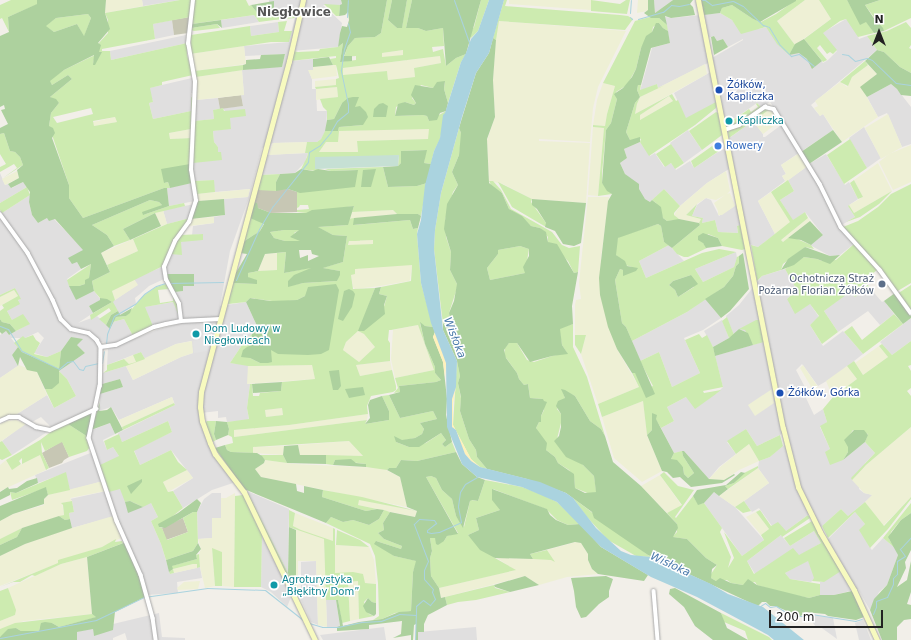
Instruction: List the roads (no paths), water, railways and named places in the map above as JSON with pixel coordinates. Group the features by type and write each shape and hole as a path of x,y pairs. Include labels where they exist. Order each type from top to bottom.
{"street":[{"path":"181,321 179,304 166,281 164,268 175,241 189,222 196,203 191,170 195,82 188,44 193,0"},
{"path":"303,0 294,44 200,395 202,420 215,454 244,492 315,640"},
{"path":"698,0 784,428 798,487 820,532 847,577 877,640"},
{"path":"724,130 739,125 765,107 774,110 820,184 841,227 880,270 911,313"},
{"path":"0,214 28,253 61,319 71,329 89,333 97,340 101,347 100,386 90,433 90,445 117,520 141,575 153,618 156,640"},
{"path":"101,347 116,345 154,327 181,321 220,319"},
{"path":"0,421 9,417 18,417 36,427 50,430 96,409"},
{"path":"654,591 658,640"}],"water":[{"path":"489,0 504,0 489,53 476,73 462,117 441,193 435,230 434,249 443,330 457,361 456,387 452,399 452,427 456,430 465,454 471,461 480,467 540,482 566,493 573,498 596,528 621,551 631,555 651,557 711,584 728,594 763,607 804,640 774,640 768,635 697,597 651,577 601,547 557,502 522,487 477,477 462,464 447,427 446,363 431,323 421,283 417,234 421,220 425,185 434,151 440,138 443,115 445,113 461,62 471,39 478,31"}],"waterway":[{"path":"347,17 348,0"},
{"path":"454,0 470,45"},
{"path":"630,13 631,0"},
{"path":"705,0 712,5 733,1 743,6 763,25 769,27 780,45 791,56 799,54 814,66"},
{"path":"638,19 663,12 671,5 679,6 689,4"},
{"path":"236,280 259,229 273,206 308,162 309,152 320,145 330,133 337,121 348,112 348,104 341,70 344,49 350,32 348,23"},
{"path":"842,54 848,55 855,61 867,58 872,60 896,83 911,85"},
{"path":"169,283 223,282"},
{"path":"106,344 107,334 114,316 135,304 144,294 156,286 165,283"},
{"path":"0,326 8,329 22,351 59,369 67,362 73,361 79,369 83,370 85,366 99,363"},
{"path":"102,363 104,351"},
{"path":"415,640 416,606 423,600 430,605 435,599 432,592 433,589 424,579 424,570 428,561 414,524 419,519 434,520 436,523 427,530 427,532 431,533 439,532 461,522 458,506 460,492 465,484 477,477"},
{"path":"873,614 876,607 876,601 887,597 893,584 893,578 897,574 897,561 905,556 900,549 911,537"},
{"path":"0,638 96,620 144,597 207,588 265,590 303,620"},
{"path":"759,607 765,603 770,607 776,606 792,616 803,616 805,613 855,621 862,619"},
{"path":"309,623 322,627 338,627 361,622 381,621 399,614 416,615"}],"place":[{"name":"Żółków, Kapliczka","path":"719,90"},
{"name":"Kapliczka","path":"729,121"},
{"name":"Rowery","path":"718,146"},
{"name":"Ochotnicza Straż Pożarna Florian Żółków","path":"882,284"},
{"name":"Dom Ludowy w Niegłowicach","path":"196,334"},
{"name":"Żółków, Górka","path":"780,393"},
{"name":"Agroturystyka „Błękitny Dom”","path":"274,585"}],"district":[{"name":"Niegłowice","path":"294,13"}],"water label":[{"name":"Wisłoka","path":"454,338"},
{"name":"Wisłoka","path":"670,565"}]}
